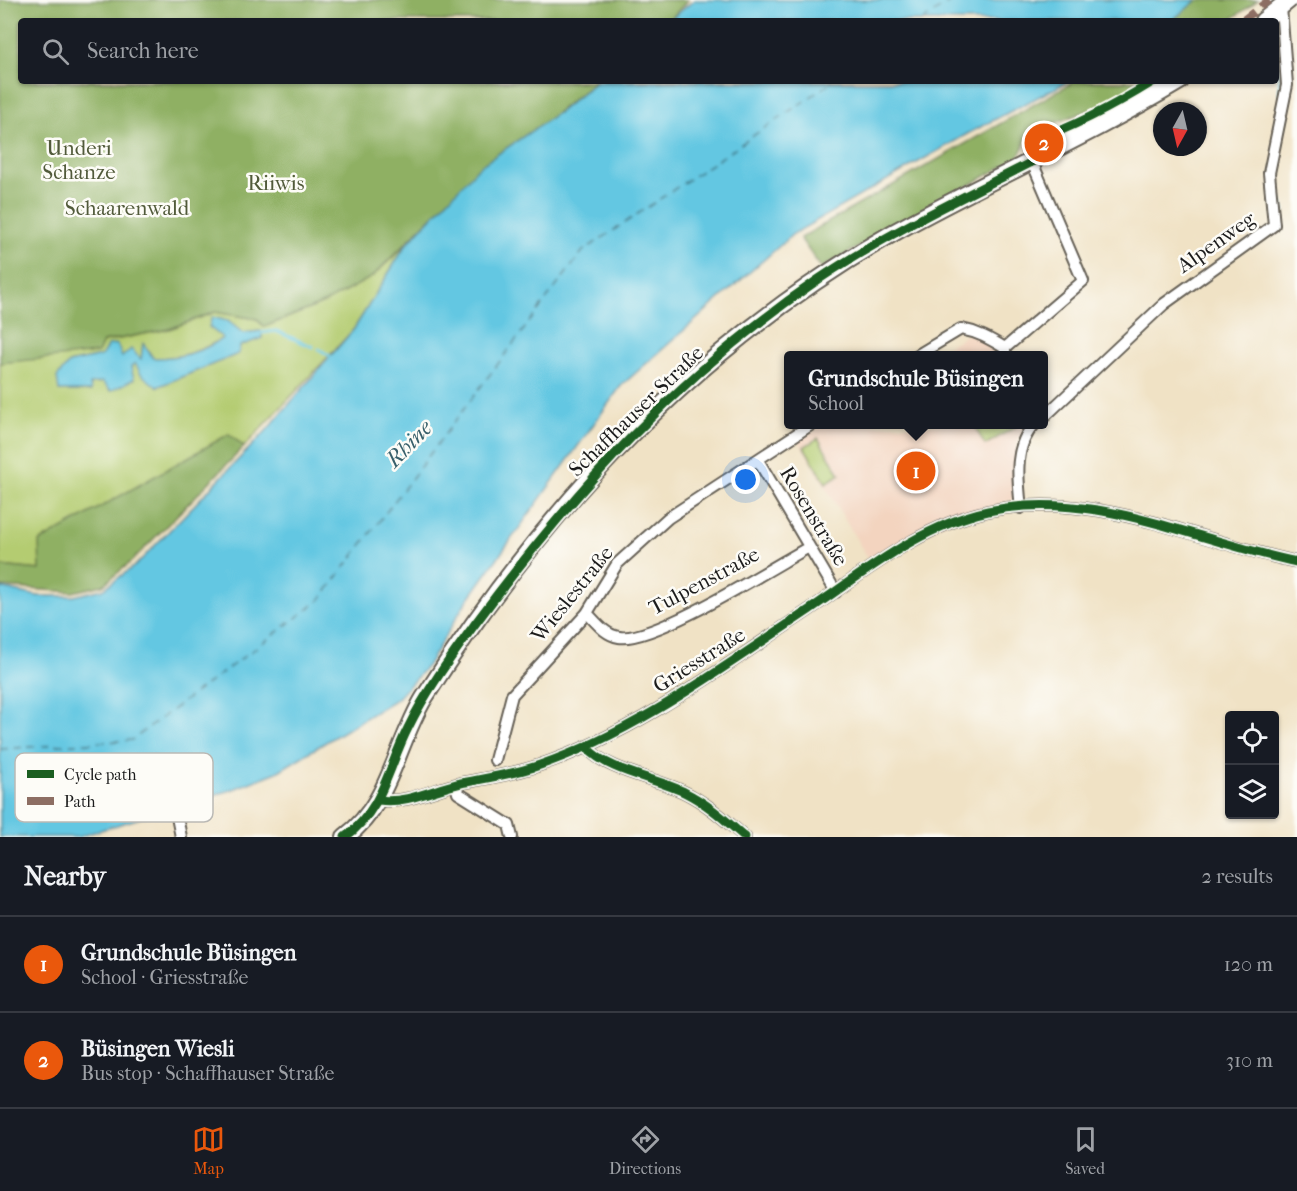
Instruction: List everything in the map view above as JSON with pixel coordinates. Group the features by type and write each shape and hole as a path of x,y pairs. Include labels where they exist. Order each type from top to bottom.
{"main road":[{"path":"1267,18 1285,3"},
{"name":"Schaffhauser Straße","path":"345,837 367,818 379,800 408,727 454,653 558,516 642,425 732,344 821,278 893,234 1032,162 1175,84"}],"street":[{"name":"Alpenweg","path":"1048,412 1164,304 1274,225 1269,173 1287,85 1285,3"},
{"path":"1006,351 1083,281 1032,162"},
{"path":"924,351 961,329 978,332 1004,351"},
{"name":"Wieslestraße","path":"495,760 512,695 587,613 617,564 668,518 804,429"},
{"path":"1021,508 1019,458 1023,442 1032,429"},
{"name":"Rosenstraße","path":"758,460 836,592"},
{"name":"Griesstraße","path":"379,800 400,801 456,785 539,766 586,747 631,724 726,665 925,534 989,511 1060,505 1095,508 1134,517 1249,552 1297,561"},
{"name":"Tulpenstraße","path":"587,613 607,633 616,637 627,638 660,629 808,547"},
{"path":"586,747 602,760 685,792 710,808 745,837"},
{"path":"456,785 459,793 508,825 512,837"},
{"path":"178,822 181,837"}],"shaded area":[{"path":"969,333 994,347 996,351 941,351"},
{"path":"816,429 1026,429 1017,442 1014,499 926,530 870,562 798,440"}],"green space":[{"name":"Schaarenwald","path":"0,0 688,0 672,18 18,18 18,84 592,84 549,119 486,162 372,277 326,302 264,327 257,319 215,312 169,329 103,342 98,353 0,363"},
{"path":"1197,0 1258,0 1233,18 1175,18"},
{"path":"1070,84 1140,84 1117,100 1030,132 1018,158 821,268 800,238"},
{"path":"406,245 354,329 244,447 229,434 40,570 0,566 0,363 169,329 215,312 257,319 264,327 326,302 372,277","holes":["228,321 242,333 260,331 262,338 239,346 238,354 157,387 135,362 111,391 103,382 90,384 90,391 59,391 69,363 101,356 141,359 143,344 153,358 190,353 223,338"]},
{"path":"976,429 1012,429 985,445"},
{"path":"229,434 244,447 132,561 103,585 73,592 0,587 0,566 40,570 39,542"},
{"path":"818,438 840,474 826,483 804,447"}],"water":[{"path":"694,0 1197,0 1175,18 673,18"},
{"name":"Rhine","path":"593,84 1063,84 969,133 793,234 621,386 464,605 428,665 398,698 277,772 213,796 213,753 15,753 15,822 127,822 78,837 0,837 0,588 38,596 74,596 103,589 136,565 266,431 354,329 406,245 479,167 562,110"},
{"path":"212,317 228,321 243,333 261,331 262,338 240,346 238,354 157,387 141,374 135,363 131,367 134,379 111,391 102,382 90,384 91,391 59,391 57,377 69,363 101,356 108,345 117,344 122,357 131,349 141,359 143,343 153,358 181,356 207,347 223,338 209,327"}],"waterway":[{"path":"1279,78 1280,95"},
{"path":"1275,167 1275,185 1284,211"},
{"path":"261,333 276,331 313,347"},
{"path":"319,349 330,356"}],"ferry route":[{"path":"926,18 953,0"},
{"path":"0,749 132,740 320,600 583,251 830,84"}],"marked path":[{"path":"1246,18 1269,0"}],"cycle path":[{"path":"345,837 358,826 376,801 415,714 439,674 475,624 591,480 675,395 768,316 819,279 897,232 1032,162 1029,143 1093,115 1149,84"},
{"path":"379,800 410,798 461,783 521,771 610,735 645,717 712,675 894,552 939,527 988,511 1028,506 1067,506 1105,511 1297,562"},
{"path":"586,747 607,763 674,787 694,797 745,837"}],"place":[{"name":"Büsingen Wiesli","path":"1044,143"},
{"name":"Grundschule Büsingen","path":"916,471"}],"park label":[{"name":"Underi Schanze","path":"79,160"},
{"name":"Riiwis","path":"276,183"}]}
